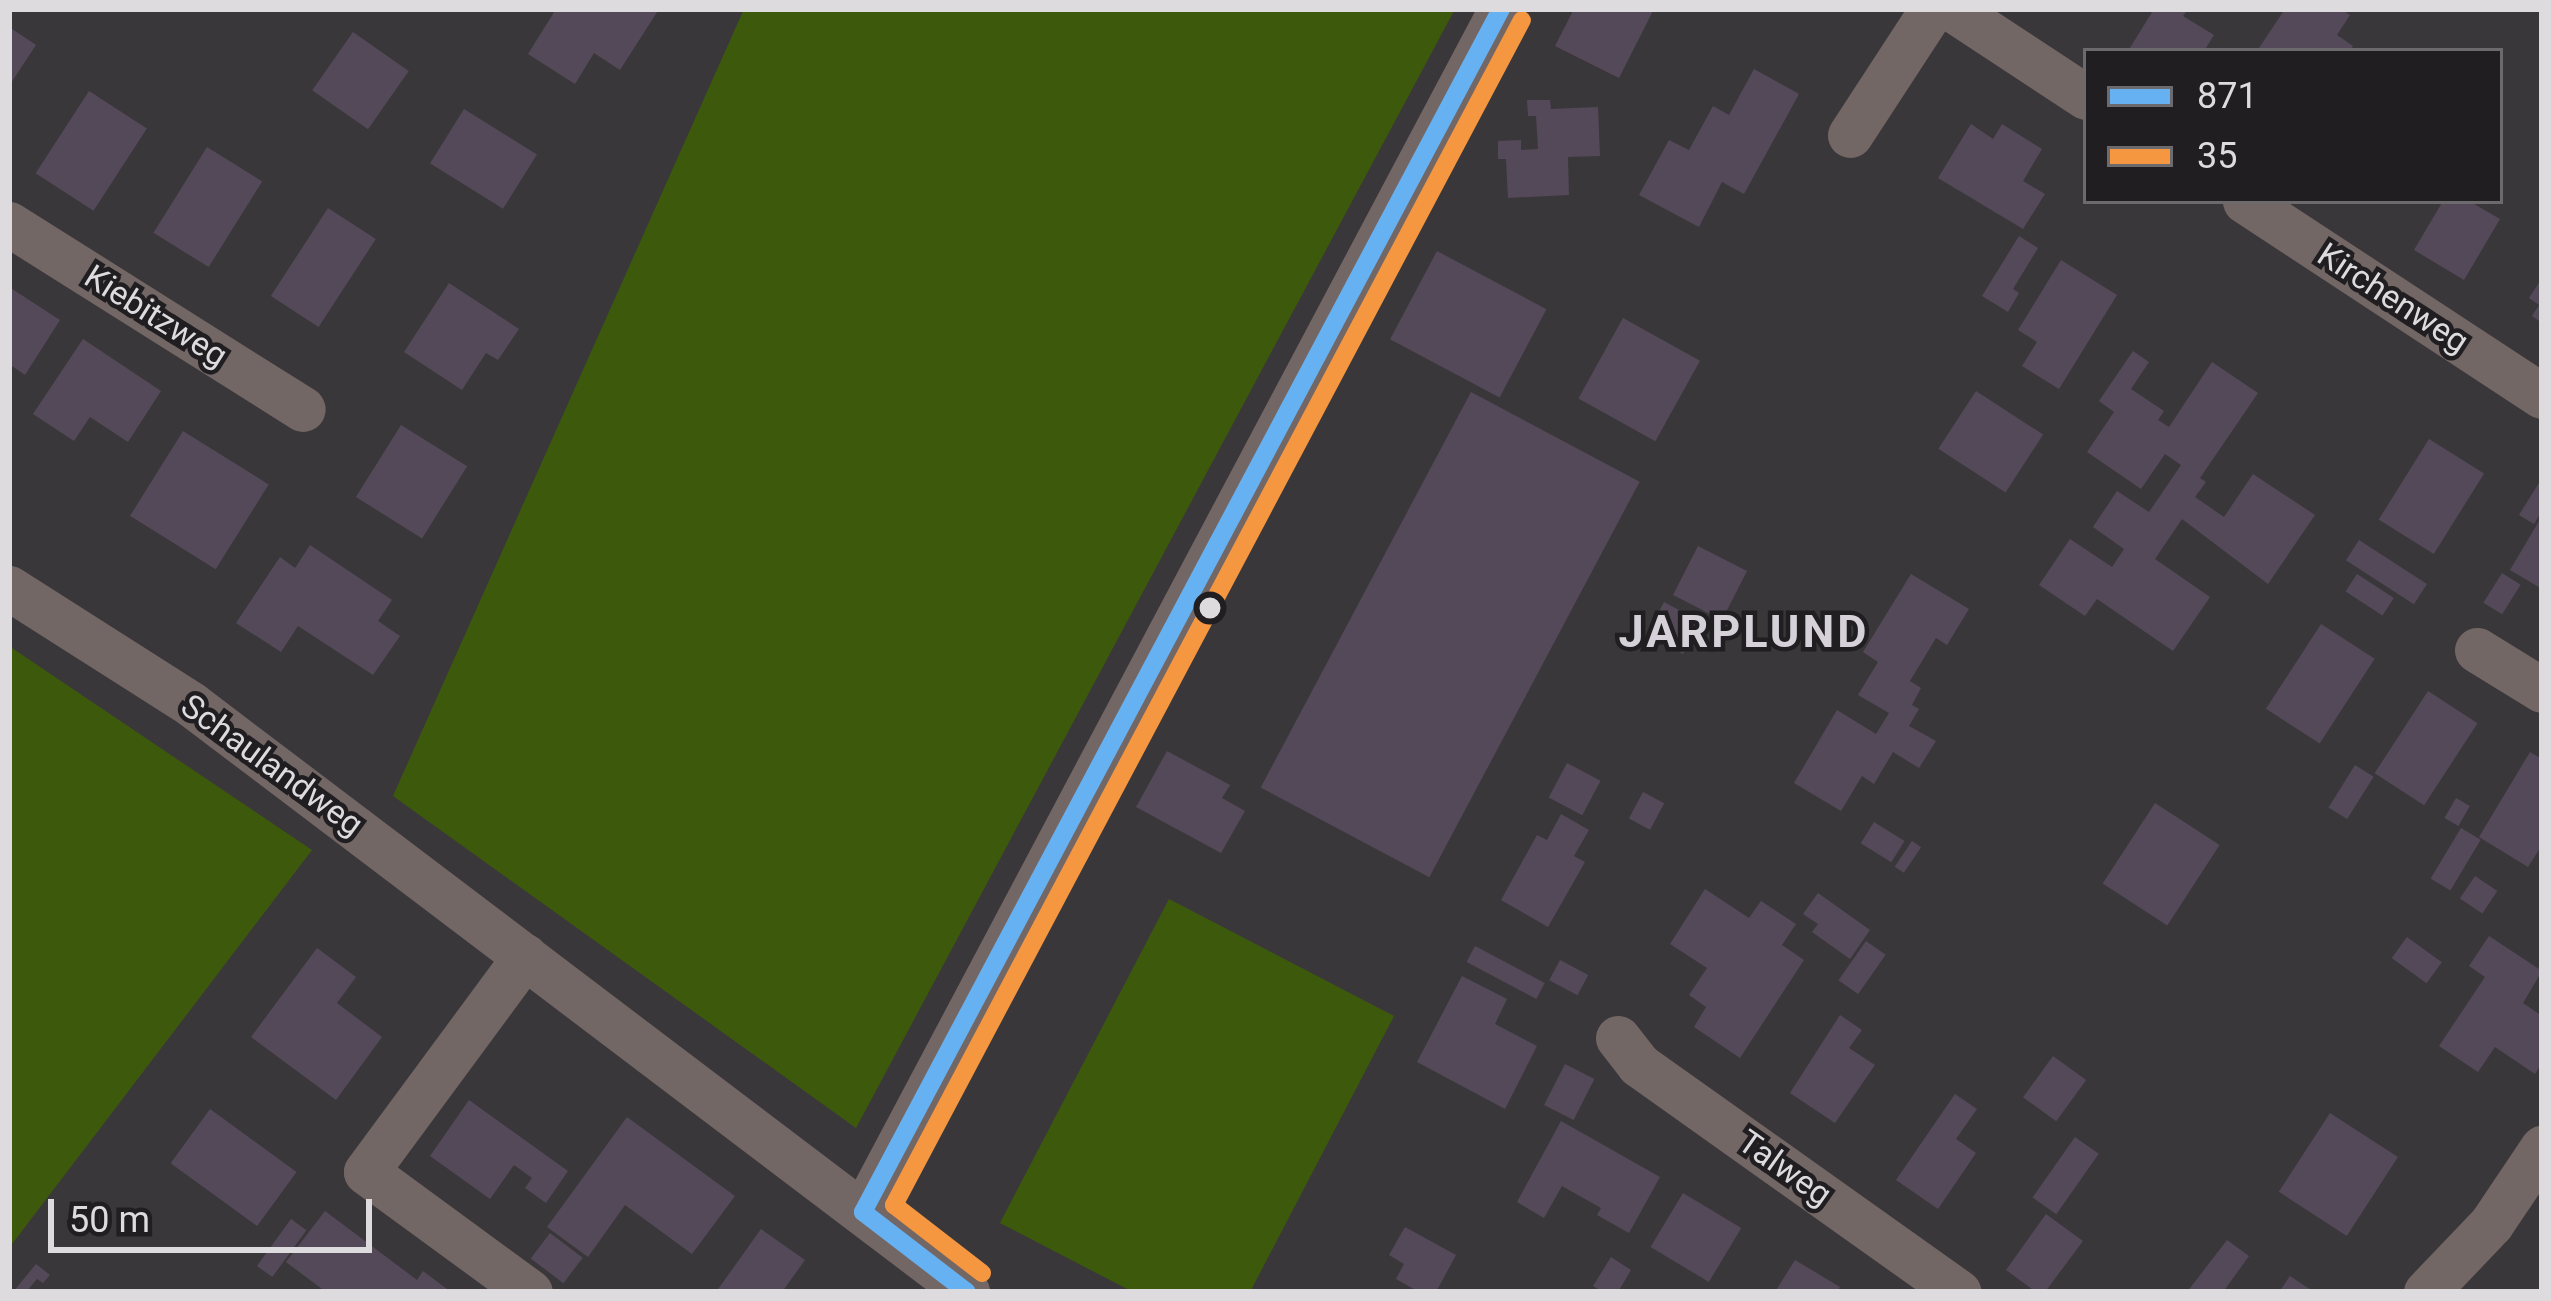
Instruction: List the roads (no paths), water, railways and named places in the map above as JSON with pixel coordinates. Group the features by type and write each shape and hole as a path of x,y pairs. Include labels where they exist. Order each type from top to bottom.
{"street":[{"path":"863,1212 1501,9"},
{"path":"1850,135 1932,9"},
{"path":"1952,9 2083,95"},
{"name":"Kirchenweg","path":"2250,204 2542,396"},
{"name":"Kiebitzweg","path":"9,224 303,409"},
{"name":"Schaulandweg","path":"9,588 190,704 967,1292"},
{"path":"2477,650 2542,690"},
{"path":"525,956 366,1172 530,1292"},
{"name":"Talweg","path":"1618,1038 1639,1065 1959,1292"},
{"path":"2426,1292 2491,1224 2542,1148"}],"district":[{"name":"JARPLUND","path":"1744,632"}]}
